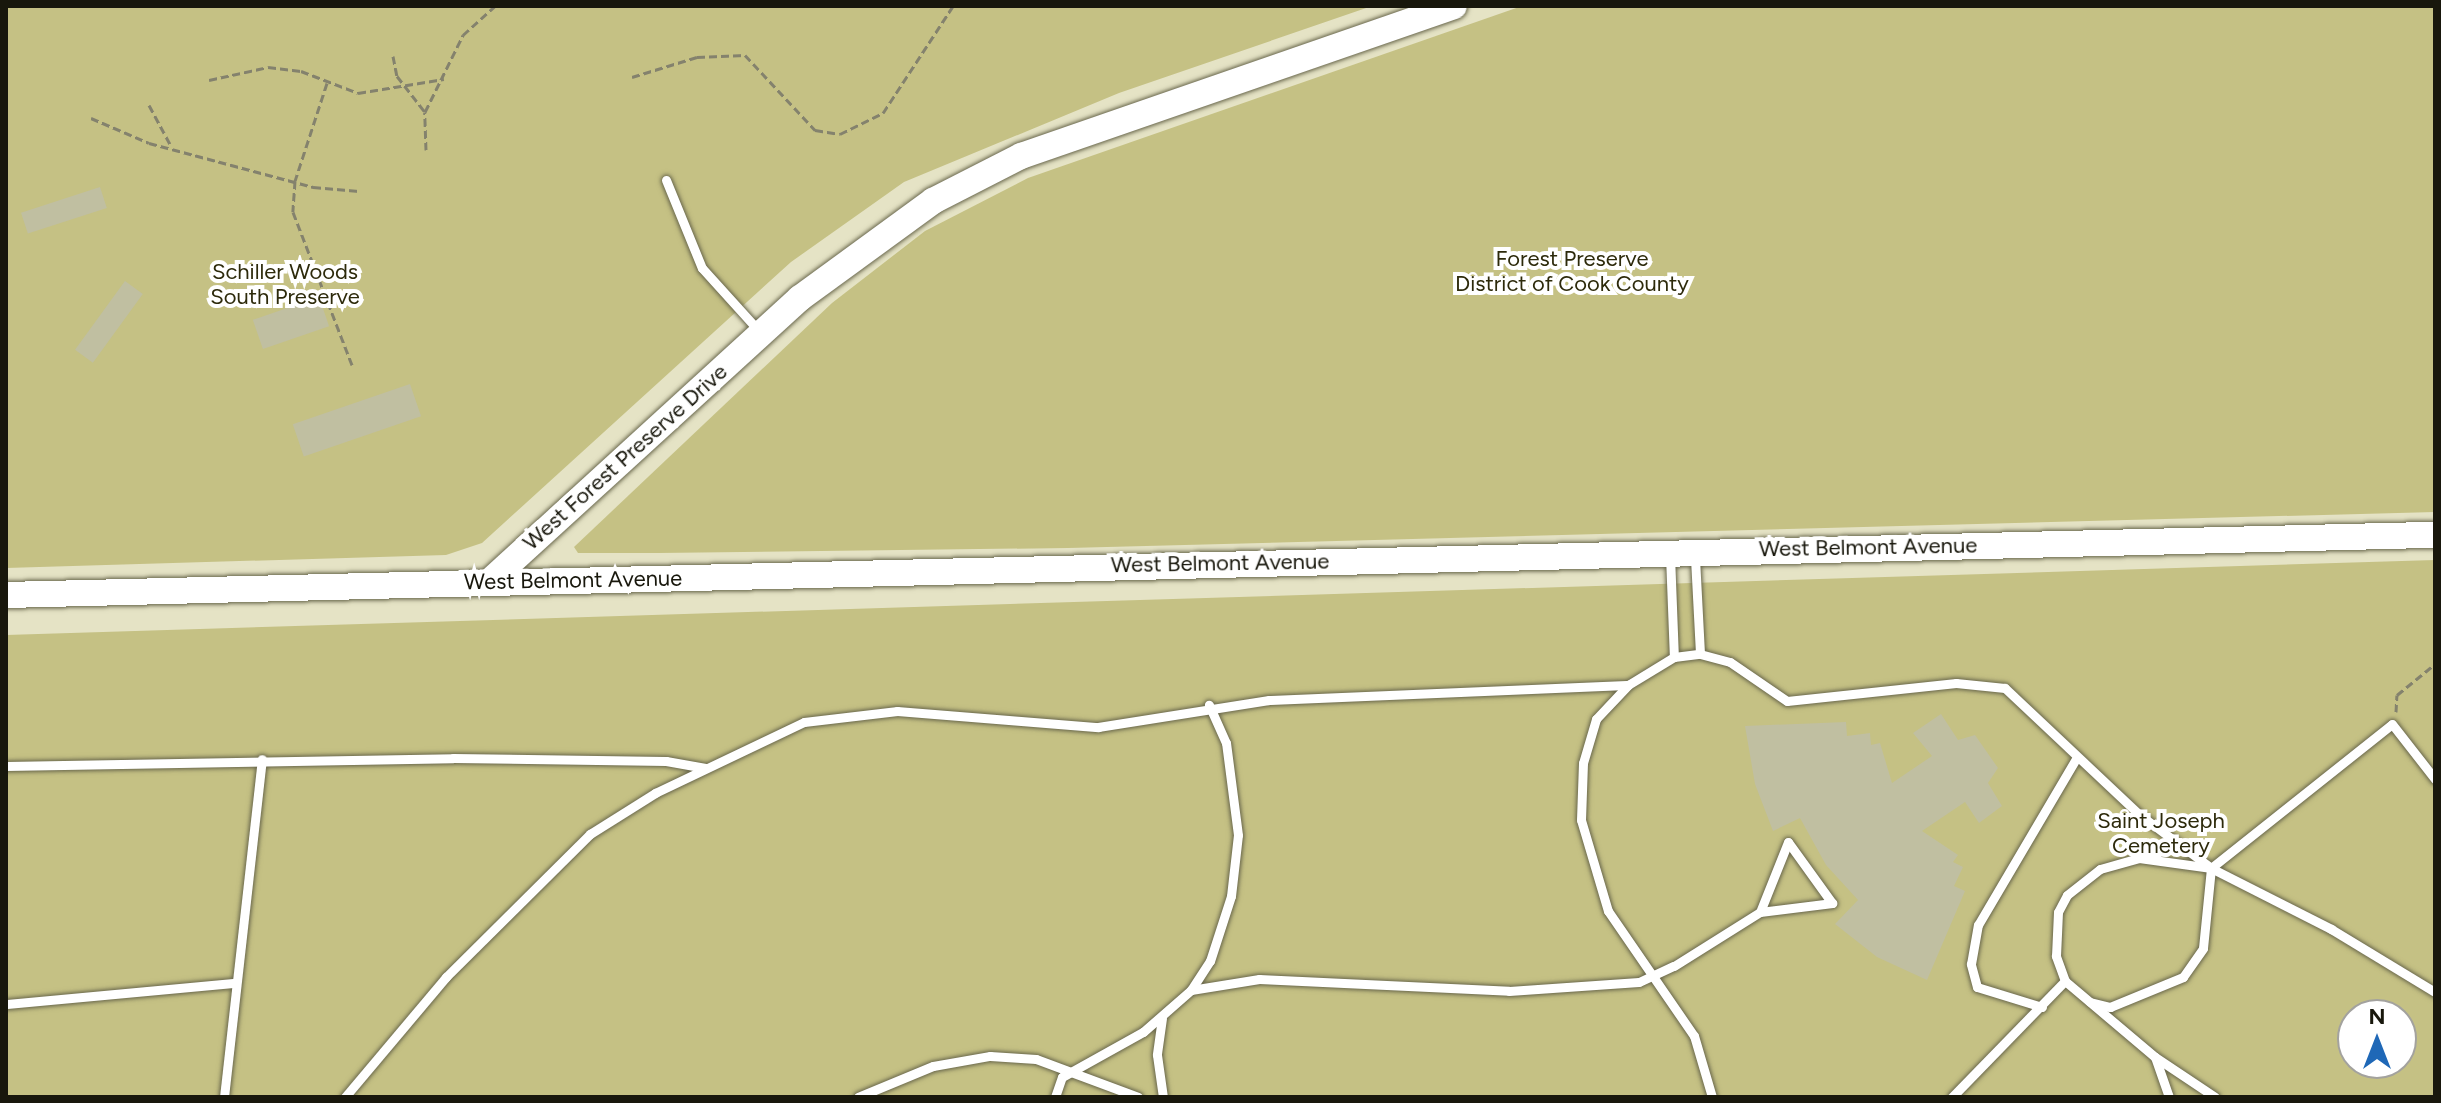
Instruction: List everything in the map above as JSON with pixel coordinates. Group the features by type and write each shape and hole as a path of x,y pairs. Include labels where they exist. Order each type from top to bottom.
{"main road":[{"name":"West Forest Preserve Drive","path":"489,582 762,333 888,229 1021,156 1454,6"},
{"name":"West Belmont Avenue","path":"6,595 2435,535"}],"lane":[{"path":"666,180 702,268 762,333"},
{"path":"1682,552 1700,654"},
{"path":"1674,657 1682,552"},
{"path":"1712,1097 1694,1036 1608,911 1581,820 1589,736 1628,685 1674,657 1700,654 1730,662 1787,701 1956,683 2005,688 2077,757 2211,868 2331,929 2435,992"},
{"path":"345,1097 446,977 560,859 620,814 705,768 804,722 843,715 949,713 1098,727 1209,705 1628,685"},
{"path":"1055,1097 1071,1070 1163,1015 1191,990 1223,926 1238,835 1226,743 1209,705"},
{"path":"2086,1000 2110,1007 2183,977 2203,948 2211,868 2392,724 2435,779"},
{"path":"2042,1007 1977,987 1971,964 1978,925 2077,757"},
{"path":"6,766 262,759 666,761 705,768"},
{"path":"224,1097 234,983 262,759"},
{"path":"1191,990 1259,979 1509,991 1605,987 1654,976 1760,912 1832,903 1788,842 1779,878 1760,912"},
{"path":"2211,868 2139,858 2082,880 2058,912 2056,956 2065,981 2086,1000 2155,1057 2215,1097"},
{"path":"1952,1097 2065,981"},
{"path":"6,1004 234,983"},
{"path":"1163,1015 1157,1040 1163,1097"},
{"path":"858,1097 933,1066 990,1056 1036,1059 1138,1097"},
{"path":"2155,1057 2169,1097"}],"path":[{"path":"426,150 425,112 444,79 463,35 495,6"},
{"path":"632,77 697,57 745,55 815,130 840,134 883,113 955,8"},
{"path":"393,56 406,86 425,112"},
{"path":"209,80 268,67 301,71 358,93 444,79"},
{"path":"327,83 295,181 293,212 352,365"},
{"path":"149,105 171,146"},
{"path":"91,118 122,135 295,181 359,191"},
{"path":"2392,724 2397,695 2435,664"}],"green space":[{"name":"Schiller Woods South Preserve","path":"6,6 1372,6 1119,93 904,182 791,262 482,543 446,555 6,568"},
{"name":"Forest Preserve District of Cook County","path":"1522,6 2435,6 2435,512 1068,548 578,553 574,547 832,303 925,231 1028,178"},
{"name":"Saint Joseph Cemetery","path":"2435,560 2435,1097 6,1097 6,635"}],"building":[{"path":"100,187 107,208 28,234 21,213"},
{"path":"125,281 143,294 93,363 75,350"},
{"path":"319,297 329,326 263,349 253,320"},
{"path":"410,384 421,416 304,457 293,424"},
{"path":"1941,714 1958,740 1975,735 1998,768 1988,783 2002,806 1979,823 1965,802 1922,831 1958,855 1953,862 1963,867 1954,886 1965,891 1927,980 1877,957 1835,924 1858,900 1826,865 1800,818 1773,831 1755,784 1745,726 1846,722 1847,736 1870,733 1871,745 1880,743 1892,783 1932,756 1913,733"}]}
